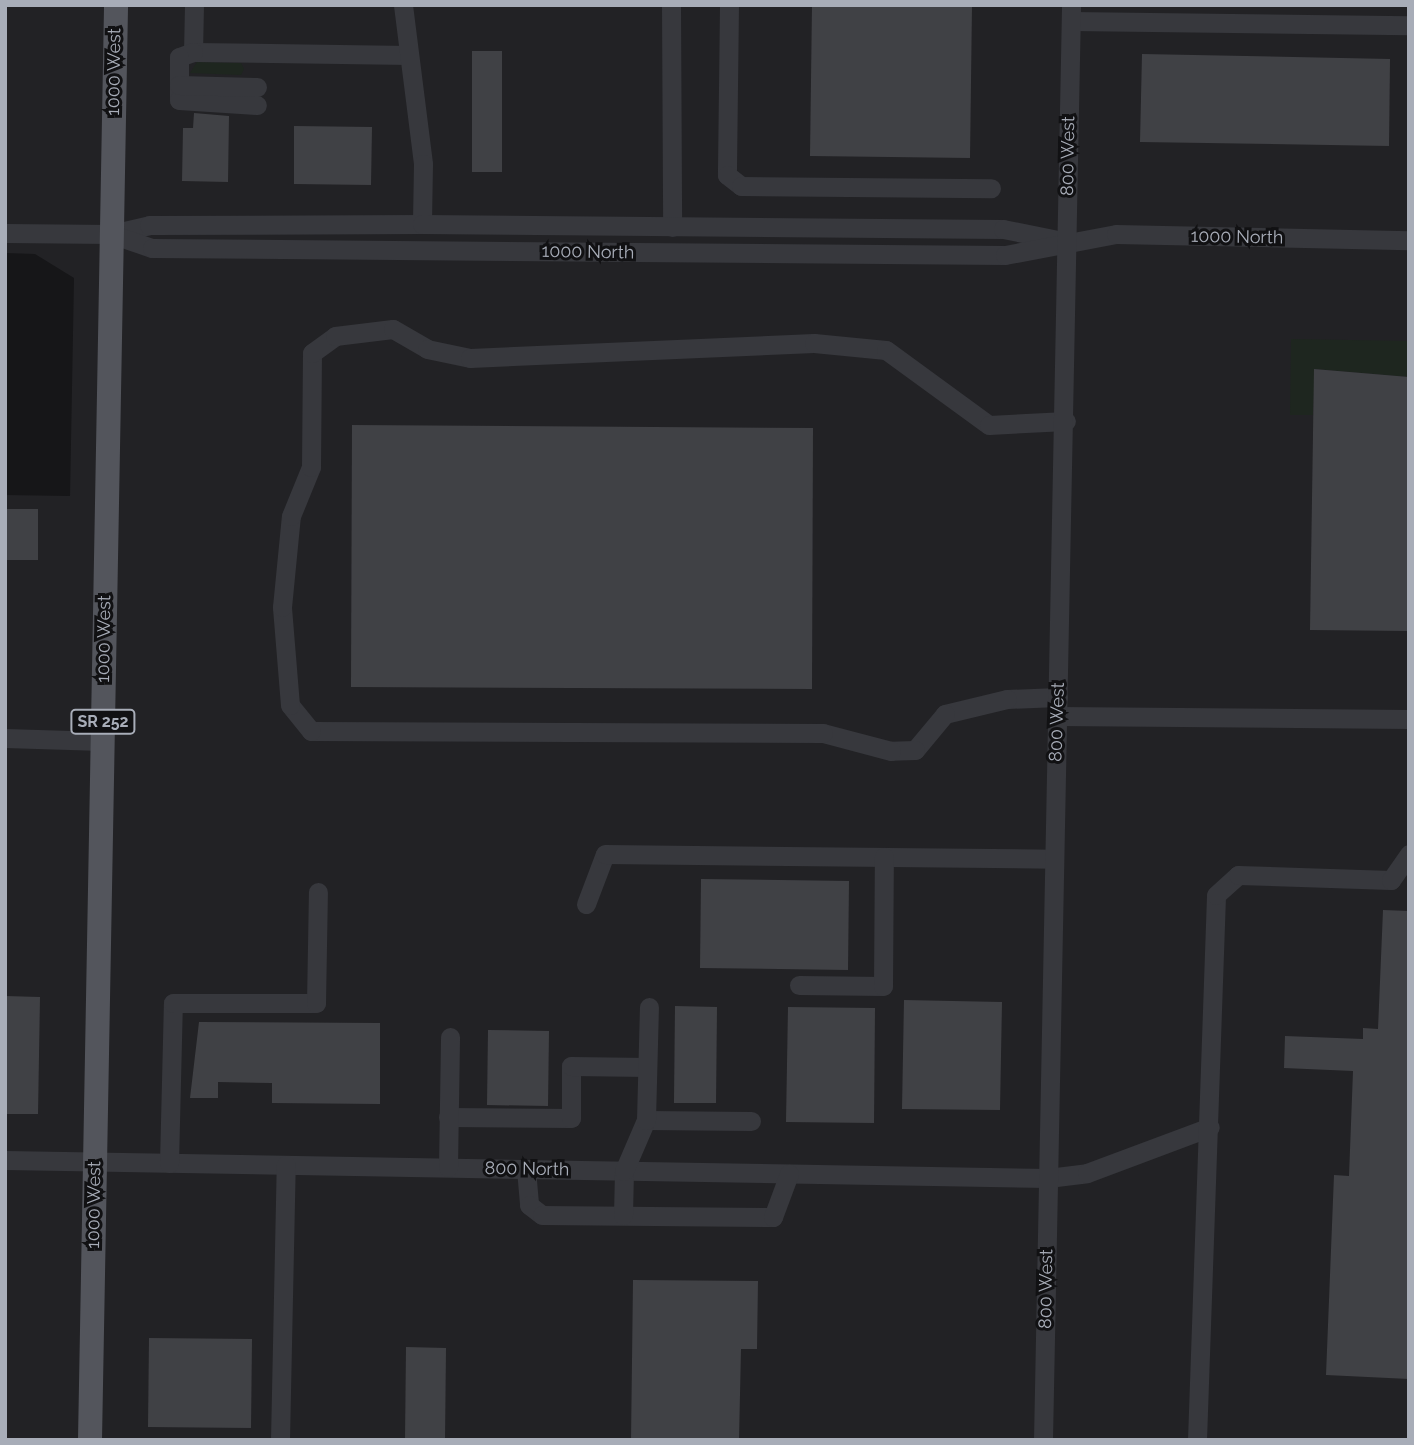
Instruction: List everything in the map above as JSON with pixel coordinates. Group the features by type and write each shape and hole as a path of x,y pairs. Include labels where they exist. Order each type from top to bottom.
{"main road":[{"name":"1000 West","path":"90,1440 116,5"}],"street":[{"path":"193,52 194,5"},
{"path":"403,5 423,164 422,224"},
{"path":"671,5 672,227"},
{"path":"729,5 727,175 741,186 991,188"},
{"path":"1071,13 1409,25"},
{"name":"800 West","path":"1043,1440 1057,707 1066,421 1066,242 1071,13"},
{"path":"257,96 179,100 179,57 193,52 409,55"},
{"name":"1000 North","path":"5,233 111,234 149,225 422,224 1003,229 1066,242"},
{"name":"1000 North","path":"111,234 152,247 1005,256 1116,234 1409,240"},
{"path":"1066,421 989,425 886,350 814,343 470,358 427,349 393,329 335,336 312,353 310,467 291,516 282,607 290,705 311,731 823,733 891,751 915,750 946,714 1007,699 1057,707 1409,719"},
{"path":"5,738 102,741"},
{"path":"586,904 605,854 1054,859"},
{"path":"1197,1440 1216,895 1238,876 1391,880 1409,854"},
{"path":"799,985 883,986 884,858"},
{"path":"169,1163 173,1003 316,1003 318,892"},
{"path":"623,1215 624,1171 646,1120 649,1007"},
{"path":"447,1167 450,1037"},
{"path":"448,1117 570,1118 571,1066 647,1067"},
{"path":"646,1120 751,1121"},
{"name":"800 North","path":"5,1160 1048,1178 1087,1173 1210,1127"},
{"path":"280,1440 286,1165"},
{"path":"526,1169 528,1205 542,1215 773,1217 789,1174"}],"shaded area":[{"path":"5,5 1409,5 1409,1440 5,1440 5,495 70,496 74,278 35,254 5,253"},
{"path":"197,62 241,63 244,69 241,75 190,73"},
{"path":"1291,339 1409,341 1409,377 1315,369 1313,415 1290,415"}],"building":[{"path":"812,5 972,5 970,158 810,156"},
{"path":"472,51 502,51 502,172 472,172"},
{"path":"1142,54 1390,59 1389,146 1140,142"},
{"path":"194,113 229,116 228,182 182,181 183,128 193,128"},
{"path":"294,126 372,127 371,185 294,184"},
{"path":"1314,369 1409,377 1409,631 1310,630"},
{"path":"352,425 813,428 812,689 351,687"},
{"path":"5,509 38,509 38,560 5,560"},
{"path":"701,879 849,881 848,970 700,968"},
{"path":"1383,910 1409,911 1409,1379 1326,1375 1334,1175 1349,1176 1353,1071 1284,1068 1285,1036 1363,1039 1363,1028 1378,1029"},
{"path":"5,996 40,997 38,1114 5,1114"},
{"path":"904,1000 1002,1002 1000,1110 902,1109"},
{"path":"675,1006 717,1007 716,1103 674,1103"},
{"path":"788,1007 875,1008 874,1123 786,1122"},
{"path":"199,1022 380,1023 380,1104 272,1103 272,1083 218,1082 218,1098 190,1098"},
{"path":"488,1030 549,1031 548,1106 487,1105"},
{"path":"633,1280 758,1281 757,1349 741,1349 739,1440 631,1440"},
{"path":"149,1338 252,1339 251,1428 148,1427"},
{"path":"406,1347 446,1348 445,1440 405,1440"}]}
